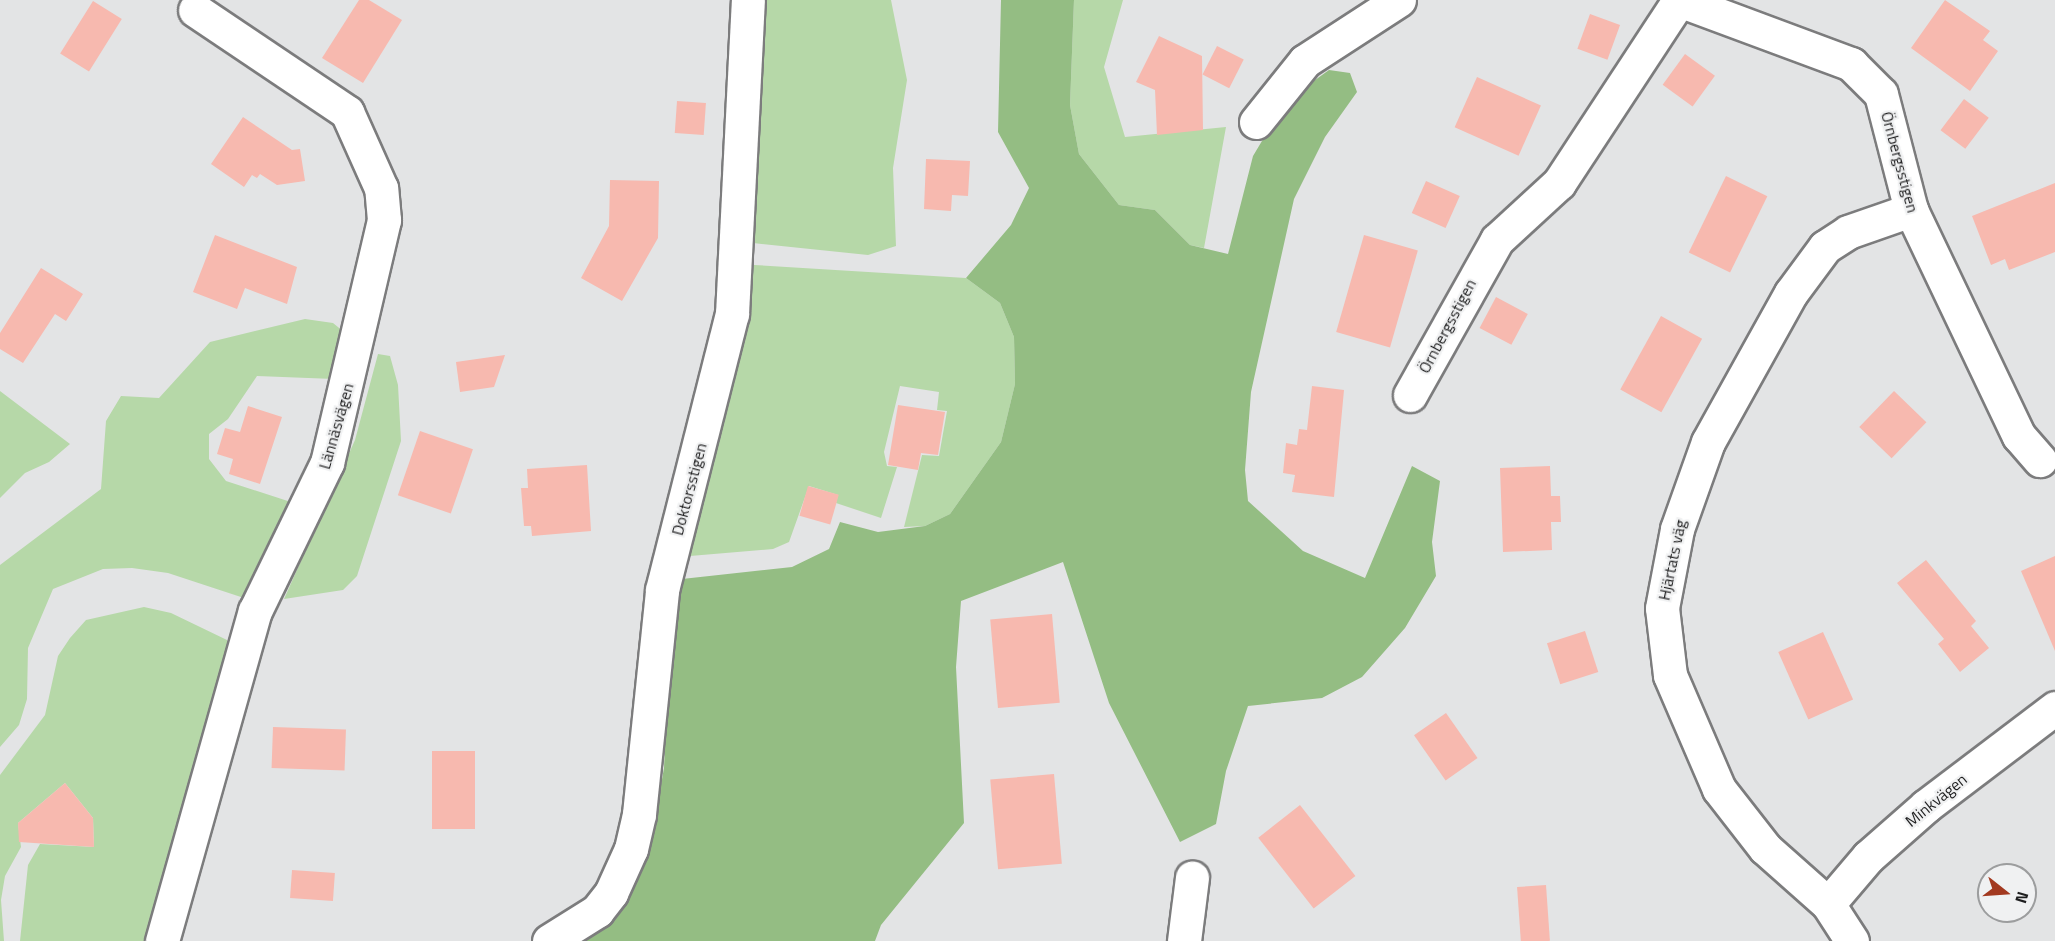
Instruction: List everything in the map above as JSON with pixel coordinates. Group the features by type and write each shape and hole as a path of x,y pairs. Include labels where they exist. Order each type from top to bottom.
{"street":[{"name":"Doktorsstigen","path":"549,941 597,911 612,893 631,849 639,814 662,590 732,314 748,0"},
{"path":"1256,122 1305,61 1399,0"},
{"name":"Örnbergsstigen","path":"1410,395 1497,240 1559,183 1679,0 1851,64 1881,94 1911,210 2019,436 2040,460"},
{"name":"Lännäsvägen","path":"162,941 255,611 327,463 384,220 381,188 347,112 195,10"},
{"name":"Hjärtats väg","path":"1852,941 1828,903 1765,848 1719,789 1670,675 1662,608 1677,529 1708,442 1791,293 1825,247 1848,232 1911,210"},
{"name":"Minkvägen","path":"1828,903 1868,857 1926,806 2055,708"},
{"path":"1184,941 1192,878"}],"green space":[{"path":"763,0 891,0 907,80 893,168 896,246 868,255 753,243"},
{"path":"1001,0 1074,0 1070,105 1079,154 1119,205 1155,210 1190,245 1228,254 1253,156 1286,101 1329,70 1350,73 1357,92 1325,137 1294,199 1251,392 1245,470 1248,501 1303,551 1365,578 1412,466 1440,481 1432,542 1436,576 1405,628 1362,677 1322,698 1248,706 1226,771 1216,824 1180,842 1109,703 1063,562 961,601 956,667 964,823 881,925 875,941 576,941 620,906 650,847 664,768 671,608 682,579 792,567 829,549 840,522 878,532 925,526 950,514 1001,442 1015,384 1014,337 1000,303 966,278 1011,225 1029,188 998,132"},
{"path":"1074,0 1123,0 1104,67 1125,137 1226,127 1204,248 1190,245 1155,210 1119,205 1079,154 1070,105"},
{"path":"754,265 966,278 1000,303 1014,337 1015,384 1001,442 950,514 925,526 904,527 922,455 939,456 947,411 937,410 939,392 900,386 884,452 887,466 897,467 881,518 836,503 838,495 809,486 789,542 773,549 690,556 686,547 690,527 723,427"},
{"path":"305,319 333,323 349,336 334,379 257,376 228,419 209,434 209,459 226,481 297,504 244,598 168,573 132,568 103,569 53,589 28,648 27,699 19,725 0,747 0,565 101,489 106,421 121,396 159,398 210,342"},
{"path":"378,354 390,356 398,385 401,441 357,576 343,590 284,599 355,440"},
{"path":"0,391 70,444 49,462 25,473 0,498"},
{"path":"144,607 171,613 227,640 228,654 154,941 20,941 28,865 40,844 94,847 93,818 65,783 18,823 21,847 5,876 1,900 4,941 0,941 0,775 45,715 58,656 70,638 86,620"}],"building":[{"path":"359,0 369,0 402,20 363,83 322,58"},
{"path":"1945,0 1990,31 1983,40 1998,51 1970,91 1911,48"},
{"path":"93,1 122,19 89,72 60,54"},
{"path":"1590,14 1620,25 1607,60 1577,49"},
{"path":"1159,36 1202,56 1203,130 1157,135 1155,90 1136,82"},
{"path":"1217,46 1244,60 1229,88 1202,75"},
{"path":"1685,54 1715,76 1693,106 1663,85"},
{"path":"1477,77 1541,105 1519,156 1455,127"},
{"path":"1964,99 1989,118 1965,149 1941,130"},
{"path":"677,101 706,103 704,135 675,133"},
{"path":"243,117 292,150 300,149 305,181 277,185 260,174 257,178 252,175 244,187 211,164"},
{"path":"926,159 970,161 968,196 952,195 951,211 924,209"},
{"path":"1726,176 1767,196 1730,273 1689,252"},
{"path":"610,180 659,181 658,238 622,301 581,278 609,226"},
{"path":"1426,181 1460,196 1446,228 1412,213"},
{"path":"2055,183 2055,252 2009,270 2005,259 1991,265 1972,216"},
{"path":"215,235 297,267 287,304 245,288 237,309 193,292"},
{"path":"1364,235 1418,250 1390,348 1336,332"},
{"path":"41,268 83,294 66,321 55,314 23,363 0,349 0,333"},
{"path":"1496,297 1528,314 1511,345 1480,328"},
{"path":"1661,316 1702,339 1661,412 1620,389"},
{"path":"505,355 494,387 460,392 456,362"},
{"path":"1312,386 1344,390 1334,497 1292,492 1295,475 1283,473 1286,443 1297,445 1299,429 1307,430"},
{"path":"1894,391 1926,422 1892,458 1859,427"},
{"path":"898,405 945,412 938,455 921,453 918,470 888,465"},
{"path":"248,406 282,417 260,484 229,474 233,459 217,454 225,428 240,432"},
{"path":"420,431 473,449 451,514 398,495"},
{"path":"587,465 591,531 532,536 531,526 524,526 521,488 528,488 527,469"},
{"path":"1550,466 1551,496 1560,496 1561,522 1551,522 1552,550 1503,552 1500,468"},
{"path":"808,486 839,495 830,525 799,516"},
{"path":"2055,556 2055,651 2021,571"},
{"path":"1926,560 1976,621 1971,626 1989,648 1960,672 1938,644 1944,639 1897,583"},
{"path":"1052,614 1060,703 998,708 990,619"},
{"path":"1585,631 1598,672 1560,684 1547,643"},
{"path":"1823,632 1853,700 1808,720 1778,652"},
{"path":"1446,713 1478,758 1446,780 1414,735"},
{"path":"273,727 346,730 345,771 272,768"},
{"path":"432,751 475,751 475,829 432,829"},
{"path":"1054,774 1062,864 998,869 990,780"},
{"path":"65,783 93,818 94,847 19,842 18,823"},
{"path":"1300,805 1355,876 1314,909 1258,838"},
{"path":"292,870 335,873 333,901 290,898"},
{"path":"1546,885 1550,941 1521,941 1517,887"}]}
